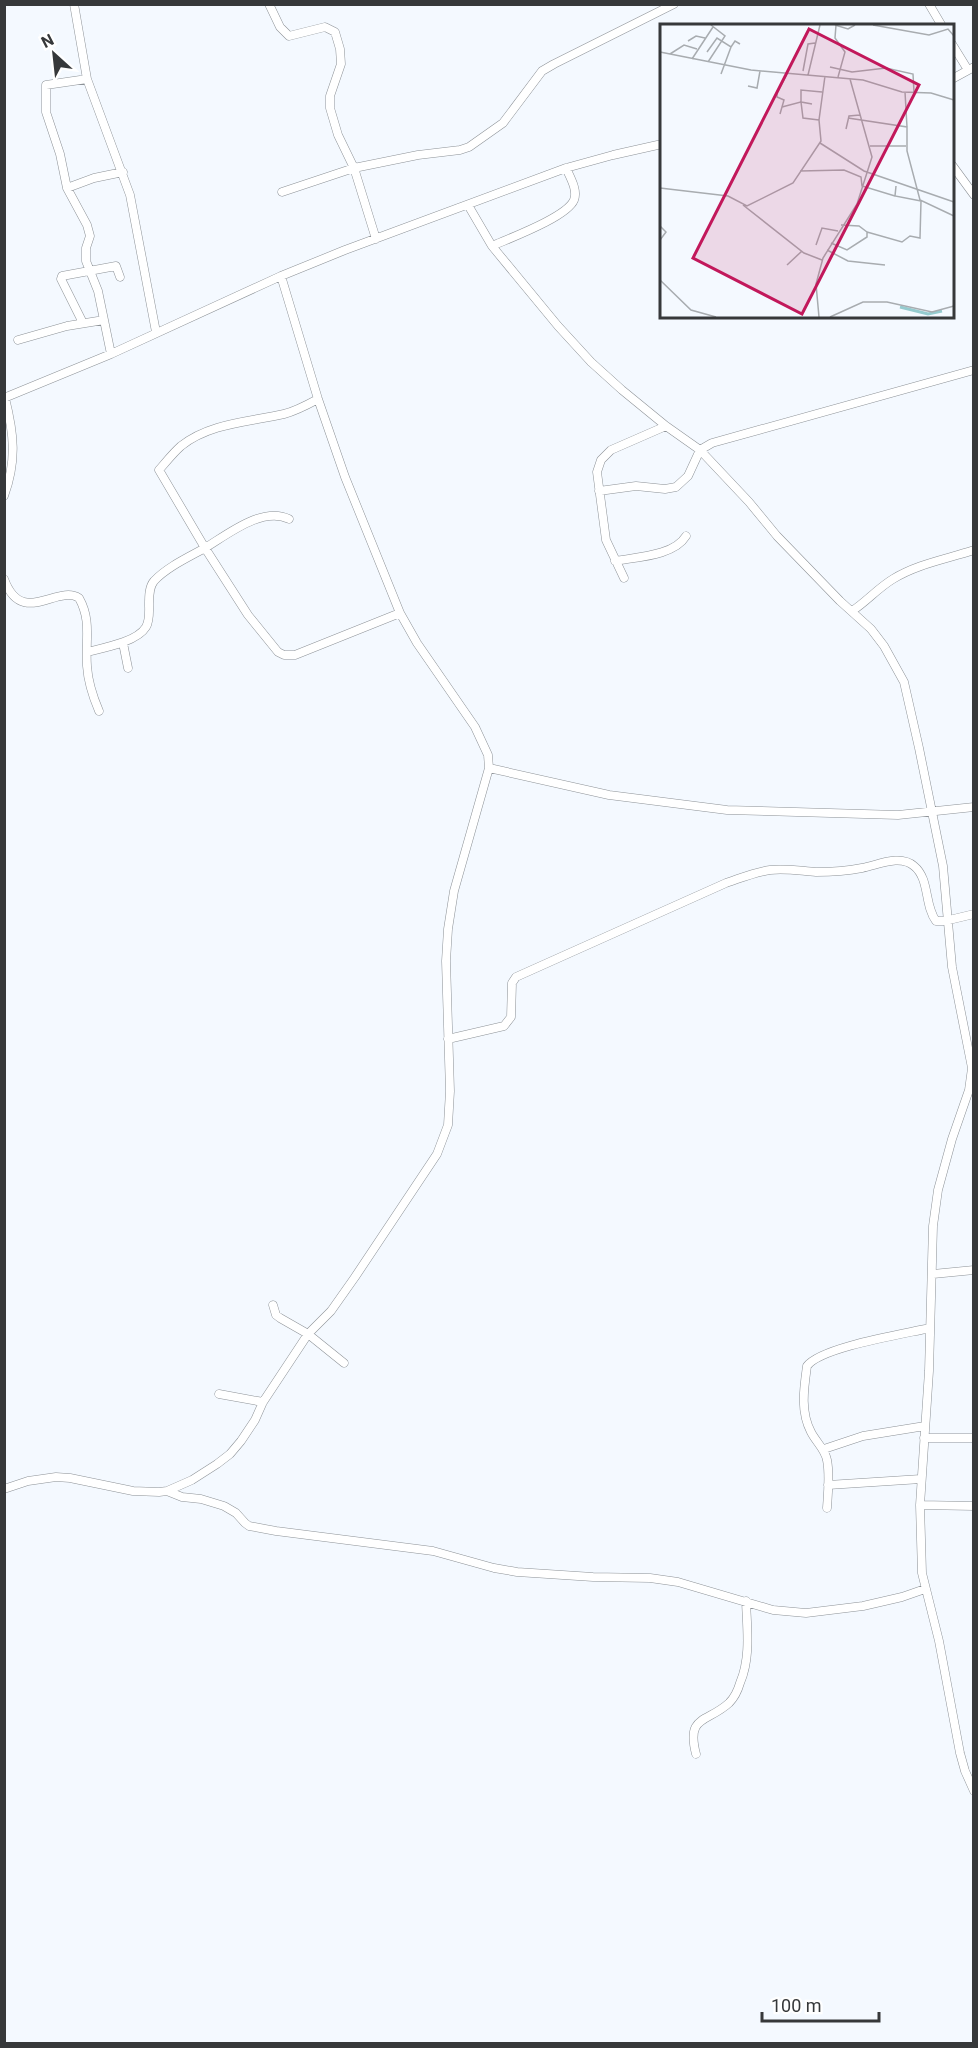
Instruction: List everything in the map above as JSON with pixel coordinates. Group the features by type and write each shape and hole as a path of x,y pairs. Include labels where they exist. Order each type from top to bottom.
{"street":[{"path":"74,4 87,79 123,172 136,223 156,332"},
{"path":"269,4 280,27 289,36 325,27 335,32 341,64 330,96 330,108 338,135 354,168 376,239"},
{"path":"282,192 354,168 469,147 503,123 542,71 675,4"},
{"path":"929,4 941,24"},
{"path":"954,47 971,69 954,78"},
{"path":"87,79 47,85 45,87 46,112 60,154 66,188 90,236 86,248 86,261 98,291 111,354"},
{"path":"4,496 14,458 14,438 5,398 111,354 281,276 376,239 566,168 660,144"},
{"path":"492,246 541,225 568,208 575,198 574,188 566,168"},
{"path":"954,168 974,195"},
{"path":"66,188 94,178 123,172"},
{"path":"468,205 492,246 558,326 591,362 622,390 700,450 749,502 777,536 871,629 884,646 904,682 943,866 952,967 972,1068 969,1090 938,1190 933,1226 933,1274 921,1479 920,1542 925,1589 939,1641 960,1753 974,1791"},
{"path":"83,323 61,279 62,276 116,266 120,277"},
{"path":"167,1491 192,1480 230,1454 255,1420 263,1402 308,1334 341,1298 437,1154 445,1135 449,1116 446,961 454,891 489,768 488,755 475,727 417,643 400,613 345,477 318,399 281,276"},
{"path":"18,340 67,326 104,320"},
{"path":"599,491 636,486 665,489 676,487 688,476 700,450 712,443 974,370"},
{"path":"318,399 285,414 238,422 200,435 180,447 159,470 248,615 278,652 284,655 295,655 400,613"},
{"path":"624,578 606,540 597,472 606,454 666,426"},
{"path":"87,652 123,643 142,631 147,626 149,591 153,582 174,566 230,532 265,516 280,515 289,519"},
{"path":"615,561 672,549 686,536"},
{"path":"852,611 894,578 974,550"},
{"path":"4,579 10,593 16,599 47,601 69,595 78,598 87,619 90,683 99,711"},
{"path":"123,643 128,668"},
{"path":"489,768 609,795 727,810 898,814 974,807"},
{"path":"448,1039 504,1026 511,1017 512,983 516,977 726,883 752,874 772,870 820,872 859,869 890,861 904,861 912,864 921,874 933,918 939,922 974,914"},
{"path":"933,1274 974,1270"},
{"path":"273,1305 280,1318 308,1334 344,1363"},
{"path":"827,1508 827,1461 824,1449 814,1439 805,1418 803,1399 807,1366 839,1349 930,1328"},
{"path":"219,1394 263,1402"},
{"path":"824,1449 863,1436 925,1426"},
{"path":"924,1438 974,1438"},
{"path":"4,1489 28,1481 56,1477 133,1491 167,1491 182,1497 201,1499 224,1506 236,1513 249,1526 433,1551 517,1572 650,1578 678,1582 773,1610 806,1613 863,1606 925,1589"},
{"path":"828,1485 921,1479"},
{"path":"920,1505 974,1506"},
{"path":"696,1754 693,1730 699,1722 730,1702 745,1671 748,1647 746,1601"}]}
